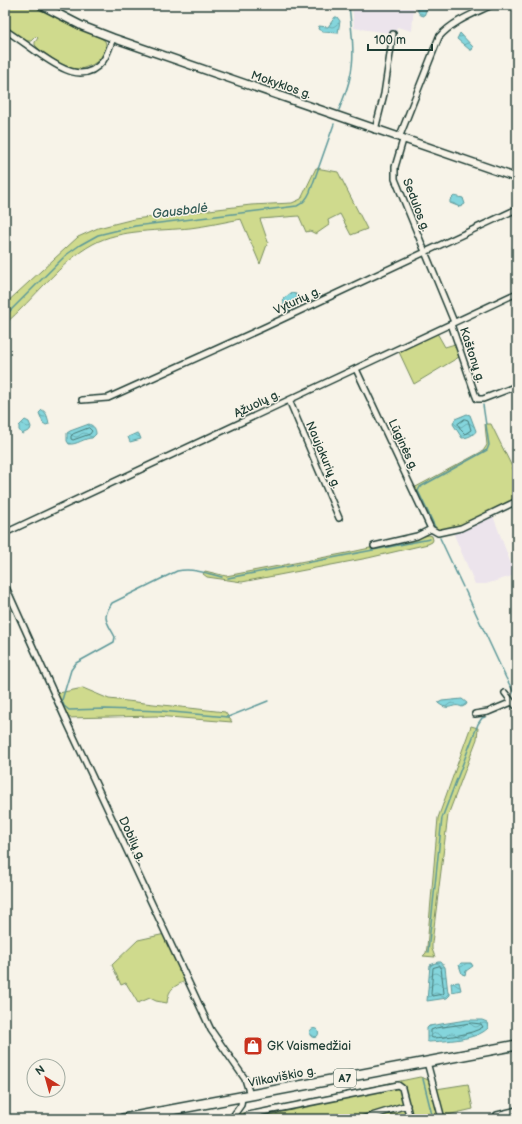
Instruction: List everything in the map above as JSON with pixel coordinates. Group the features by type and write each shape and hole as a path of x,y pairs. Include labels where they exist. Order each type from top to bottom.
{"highway":[{"name":"Vilkaviškio g.","path":"123,1119 517,1045"}],"main road":[{"name":"Mokyklos g.","path":"40,5 82,26 113,38 517,178"}],"street":[{"name":"Sedulos g.","path":"452,323 395,179 395,167 401,139 432,51 439,37 446,29 459,21 492,5"},
{"path":"5,30 58,66 68,71 76,72 88,71 98,65 106,56 113,38"},
{"path":"375,130 384,94 393,34"},
{"name":"Vyturių g.","path":"82,400 108,398 263,328 517,209"},
{"name":"Ąžuolų g.","path":"5,533 517,293"},
{"name":"Kaštonų g.","path":"452,323 474,394 477,398 483,399 517,386"},
{"name":"Lūginės g.","path":"356,369 431,529"},
{"name":"Naujakurių g.","path":"289,400 339,518"},
{"path":"374,546 417,536 431,529 438,533 461,528 517,501"},
{"name":"Dobilų g.","path":"5,585 211,1030 245,1079 246,1096"},
{"path":"505,693 517,707"},
{"path":"475,714 488,712 512,702"},
{"path":"427,1062 442,1119"},
{"path":"243,1119 398,1085 402,1088 410,1119"},
{"path":"232,1119 246,1096"},
{"path":"362,1119 407,1105"},
{"path":"496,1115 517,1110"}],"shaded area":[{"path":"352,5 414,5 412,31 397,27 396,34 354,28"},
{"path":"492,513 515,575 486,584 475,584 452,530"}],"green space":[{"path":"5,5 34,5 74,27 100,37 105,41 105,51 99,60 92,65 81,69 73,69 59,63 35,45 38,38 36,36 31,41 26,41 5,26"},
{"path":"316,168 338,172 367,229 351,235 340,214 328,220 329,225 316,234 310,231 306,232 299,216 260,219 268,242 260,264 241,219 196,227 128,233 115,236 93,244 69,261 5,324 5,304 78,237 98,228 134,219 251,205 292,203 301,199"},
{"path":"437,333 445,347 455,344 459,357 414,384 399,352"},
{"path":"485,424 491,424 517,477 517,501 461,528 434,532 412,489 483,451 487,445"},
{"path":"429,535 432,536 433,540 428,544 368,558 242,582 207,577 203,574 205,571 226,576 347,553"},
{"path":"83,688 109,699 225,712 232,722 156,716 65,718 54,694"},
{"path":"471,726 478,728 477,739 448,815 432,943 432,949 435,957 423,956 426,953 427,947 438,818"},
{"path":"165,934 187,980 173,988 169,994 167,1003 150,998 138,1003 126,983 121,985 112,965 138,940"},
{"path":"420,1077 429,1080 436,1089 468,1084 473,1109 439,1117 439,1119 235,1119 238,1114"}],"water":[{"path":"418,5 428,5 424,16 420,15 418,12"},
{"path":"335,17 337,17 340,21 338,33 323,32 318,29 319,26 328,27"},
{"path":"460,33 473,47 472,50 457,39"},
{"path":"454,196 463,198 465,204 460,207 450,203 450,200"},
{"path":"291,293 296,294 299,301 294,307 286,311 283,307 283,299"},
{"path":"42,410 48,418 49,424 46,425 43,423 39,413"},
{"path":"467,414 470,415 476,431 470,436 462,438 453,424 455,419"},
{"path":"25,420 29,422 31,427 30,430 22,434 19,430 19,426"},
{"path":"89,424 96,431 96,434 92,438 69,444 67,441 67,433"},
{"path":"137,433 141,439 130,442 128,437"},
{"path":"462,699 467,703 462,707 445,707 438,703 442,701"},
{"path":"441,962 445,967 448,993 450,993 450,995 447,998 427,1001 430,965"},
{"path":"461,963 471,963 473,966 466,971 465,975 462,974 459,965"},
{"path":"459,982 461,990 452,992 451,983"},
{"path":"466,1020 482,1020 487,1022 488,1028 476,1035 460,1039 427,1041 427,1028 429,1026"},
{"path":"312,1029 316,1029 318,1033 316,1037 312,1037 310,1035 310,1031"}],"waterway":[{"name":"Gausbalė","path":"339,110 349,81 353,59 349,5"},
{"name":"Gausbalė","path":"5,316 66,255 98,235 135,226 299,205 308,197 334,124"},
{"path":"436,529 418,491 420,487 487,450 489,445 483,405"},
{"path":"440,538 463,587"},
{"path":"228,578 430,539"},
{"path":"222,577 194,571 177,571 112,603 107,613 106,620 115,637 114,642 76,663 71,670 62,700 64,706 69,710 105,709 161,711 228,717 268,701"},
{"path":"465,590 506,678 517,698"},
{"path":"492,713 499,710"},
{"path":"428,952 442,818 478,724 482,718 485,717"},
{"path":"423,1079 433,1119"}],"place":[{"name":"GK Vaismedžiai","path":"253,1046"}]}
